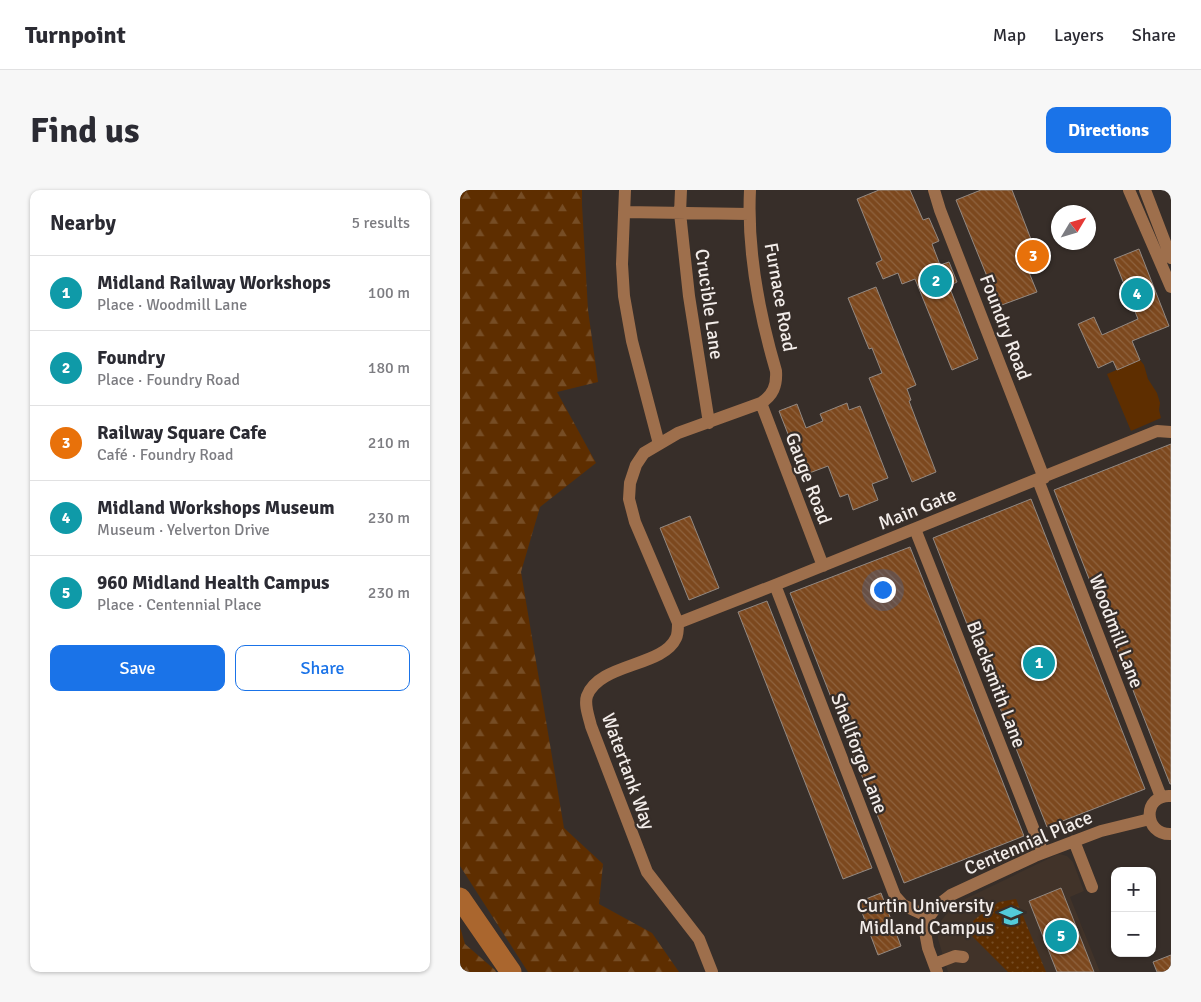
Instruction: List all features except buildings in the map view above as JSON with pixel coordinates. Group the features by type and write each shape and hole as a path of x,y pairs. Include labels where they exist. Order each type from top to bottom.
{"street":[{"path":"625,190 622,264 624,296 632,341 659,444"},
{"name":"Crucible Lane","path":"681,190 680,213 689,296 709,423"},
{"name":"Furnace Road","path":"750,190 749,214 753,264 761,313 776,371 773,393 761,403"},
{"name":"Foundry Road","path":"934,190 1041,479"},
{"path":"1129,190 1171,287"},
{"path":"1144,190 1171,258"},
{"path":"624,212 749,214"},
{"path":"678,623 635,522 629,499 630,483 636,465 644,453 678,433 761,403"},
{"name":"Gauge Road","path":"761,403 823,566"},
{"name":"Main Gate","path":"678,623 1157,431 1171,432"},
{"name":"Woodmill Lane","path":"1041,479 1166,796"},
{"name":"Blacksmith Lane","path":"916,529 1043,853"},
{"name":"Shellforge Lane","path":"775,585 895,896 903,905 929,917"},
{"name":"Watertank Way","path":"678,623 676,637 670,647 660,654 604,676 594,685 587,696 587,709 591,726 646,872 699,938 712,972"},
{"path":"1166,796 1153,803 1149,814 1152,825 1156,830 1166,833 1171,844"},
{"name":"Centennial Place","path":"929,917 937,906 951,895 1043,853 1101,831 1150,819"},
{"path":"1074,841 1092,887"},
{"path":"929,917 925,932 935,968 955,956 963,957"}],"shaded area":[{"name":"Curtin University Midland Campus","path":"1060,854 1067,856 1073,862 1084,891 1070,897 1100,972 948,972 938,939 938,928 948,912 963,900"}],"green space":[{"path":"460,190 582,190 588,310 598,382 557,392 596,463 540,507 521,572 564,828 603,864 599,904 652,933 679,972 528,972 460,866"},
{"path":"1140,360 1144,365 1148,379 1157,393 1161,418 1131,431 1107,374"},
{"path":"1016,899 1046,972 1008,972 966,930 975,919 999,902"},
{"path":"460,927 465,944 496,972 460,972"}],"waterway":[{"path":"460,898 511,972"}],"place":[{"name":"Railway Square Cafe","path":"1033,256"},
{"name":"Foundry","path":"936,281"},
{"name":"Midland Workshops Museum","path":"1137,294"},
{"name":"Midland Railway Workshops","path":"1039,663"},
{"name":"Curtin University Midland Campus","path":"1011,916"},
{"name":"960 Midland Health Campus","path":"1061,936"}]}
